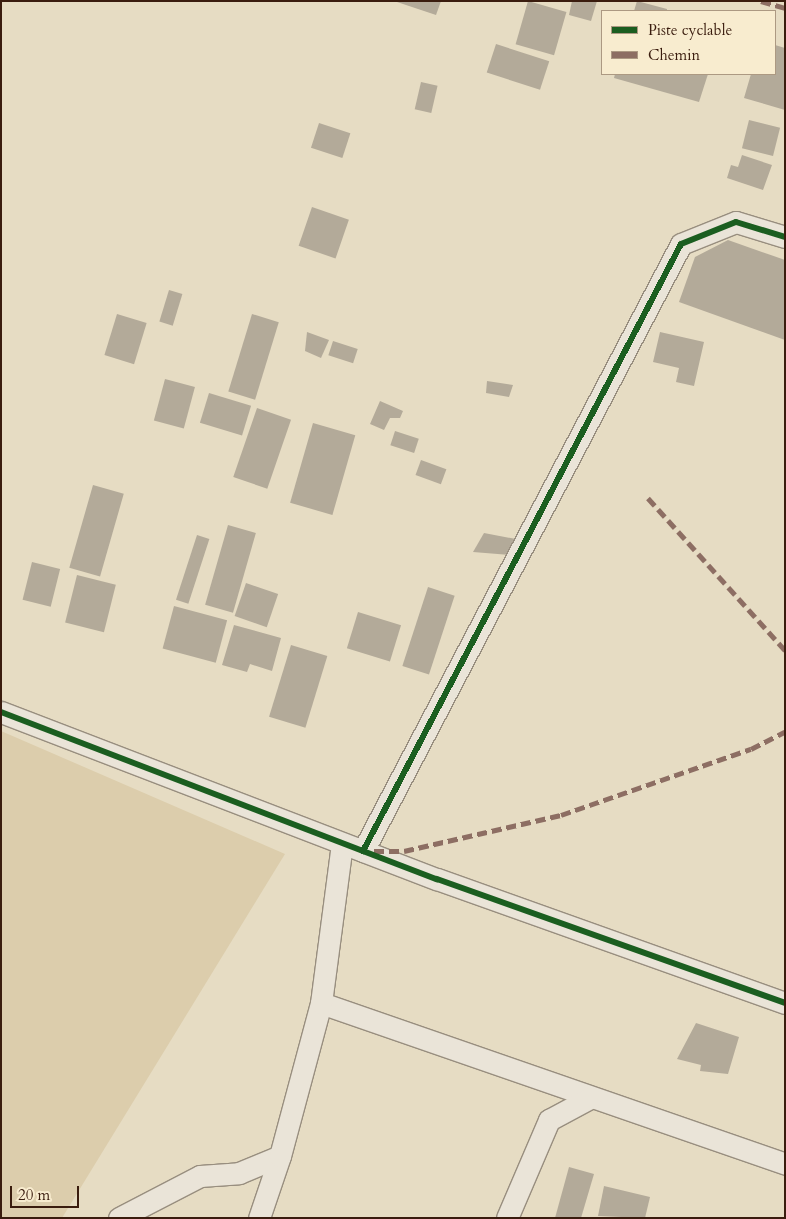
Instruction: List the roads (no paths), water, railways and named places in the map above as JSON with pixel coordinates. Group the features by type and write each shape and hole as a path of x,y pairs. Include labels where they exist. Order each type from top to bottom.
{"street":[{"path":"363,851 681,244 736,222 785,237"},
{"path":"1,712 363,851 785,1002"},
{"path":"259,1218 280,1156 321,1003 342,843"},
{"path":"321,1003 590,1098 785,1164"},
{"path":"508,1218 549,1120 590,1098"},
{"path":"119,1218 200,1176 238,1173 280,1156"}]}
